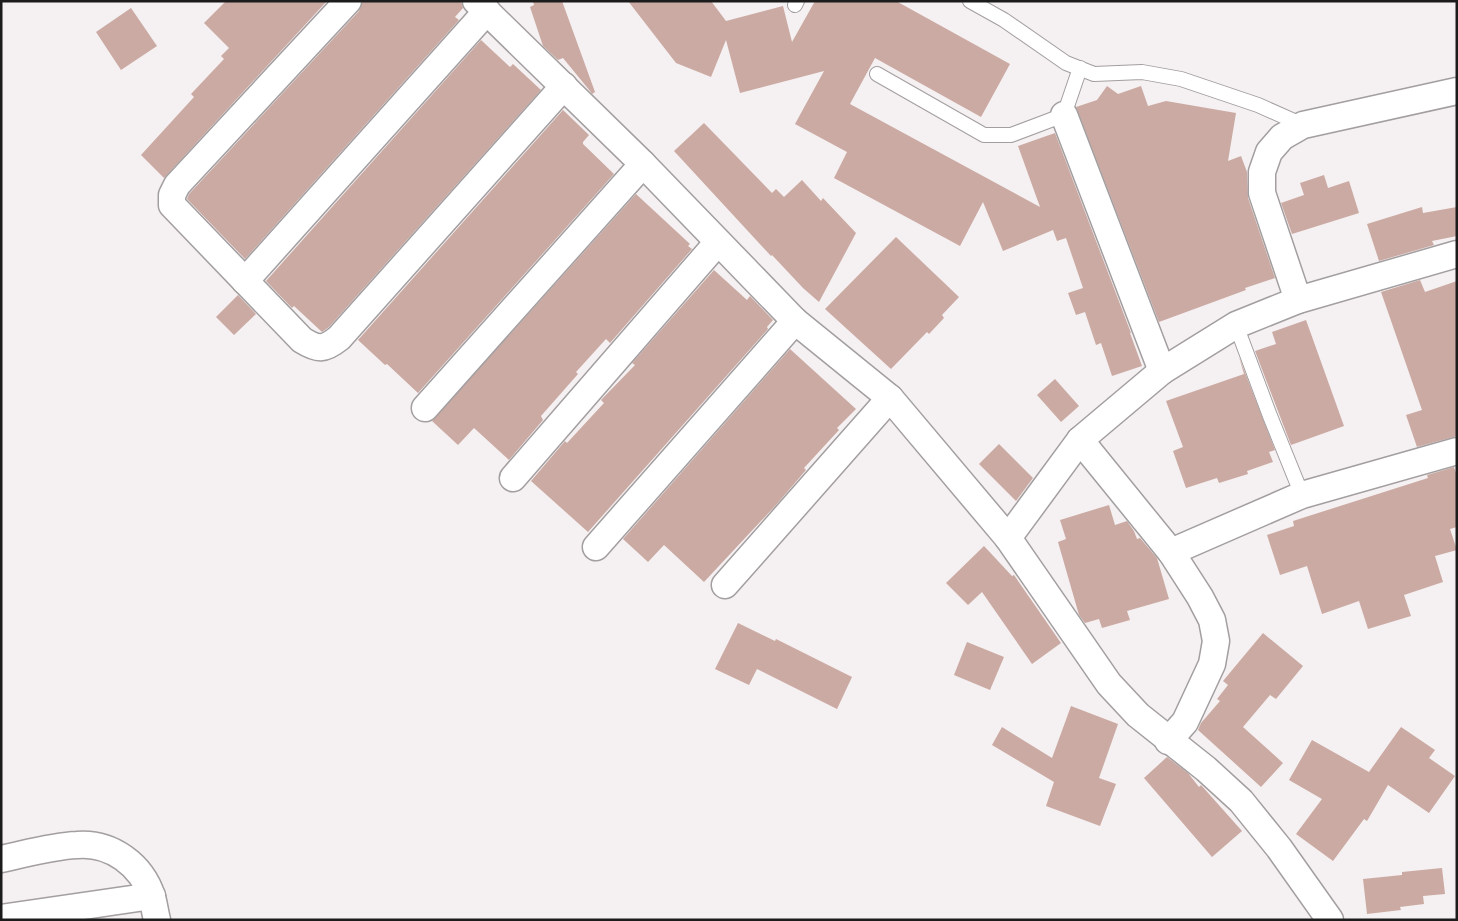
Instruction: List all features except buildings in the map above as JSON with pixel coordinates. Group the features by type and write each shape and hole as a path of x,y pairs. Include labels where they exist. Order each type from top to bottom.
{"street":[{"path":"348,1 177,185 172,195 172,205 302,340 314,347 328,347 339,338 564,86"},
{"path":"245,281 482,6 643,164 795,321 890,398 1008,538 1109,684 1138,715 1168,741 1206,769 1240,801 1279,848 1330,920"},
{"path":"1298,300 1262,192 1262,172 1269,152 1282,137 1303,125 1457,90"},
{"path":"1064,114 1162,371"},
{"path":"425,408 643,164"},
{"path":"513,478 718,242"},
{"path":"1008,538 1080,440 1162,371 1236,325 1298,300 1456,256"},
{"path":"596,546 795,321"},
{"path":"725,585 890,398"},
{"path":"1080,440 1171,552 1200,597 1212,620 1216,641 1212,664 1186,722 1168,741"},
{"path":"1171,552 1302,495 1457,451"},
{"path":"1,859 77,845 97,845 121,855 139,872 154,908 1,918"}],"lane":[{"path":"970,1 1004,20 1066,63 1094,74 1142,72 1182,79 1258,104 1303,125"},
{"path":"877,74 984,135 1011,134 1064,114 1080,68"},
{"path":"1236,325 1302,495"}]}
